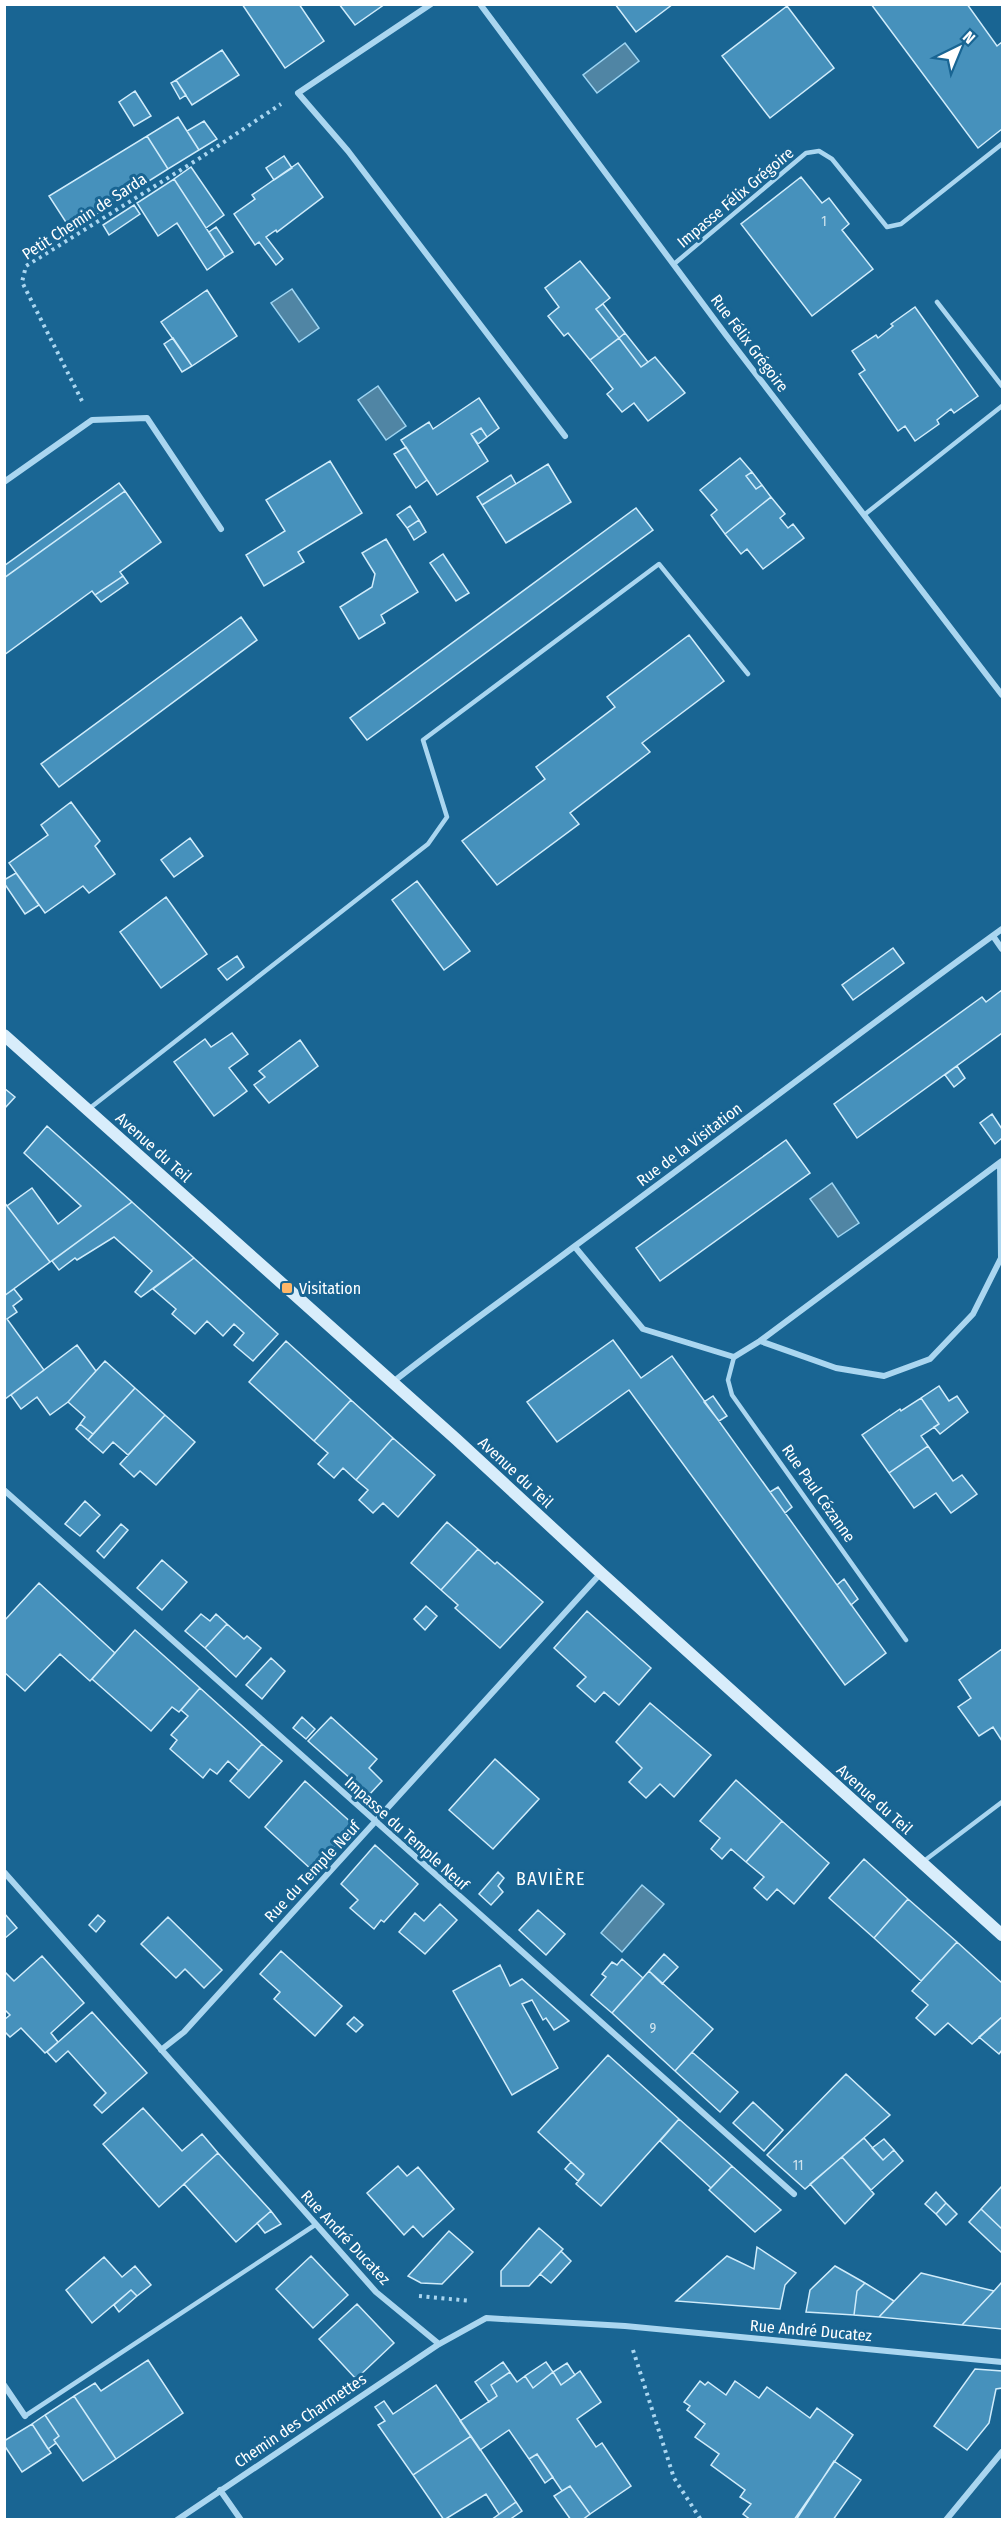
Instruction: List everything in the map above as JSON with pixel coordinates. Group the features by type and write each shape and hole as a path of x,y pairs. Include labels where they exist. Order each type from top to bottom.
{"main road":[{"name":"Avenue du Teil","path":"4,1035 393,1382 1002,1935"}],"street":[{"path":"431,4 298,93 348,150 565,436"},
{"name":"Rue Félix Grégoire","path":"480,4 674,264 1002,695"},
{"path":"4,482 92,420 147,418 220,529"},
{"name":"Rue de la Visitation","path":"393,1382 839,1047 1002,929"},
{"path":"993,936 1002,949"},
{"path":"575,1247 643,1329 734,1357 760,1341 1001,1162"},
{"path":"760,1341 836,1368 884,1376 930,1359 973,1314 1001,1258 1001,1162"},
{"name":"Impasse du Temple Neuf","path":"4,1491 794,2194"},
{"name":"Rue du Temple Neuf","path":"161,2050 184,2032 601,1573"},
{"name":"Rue André Ducatez","path":"4,1872 376,2292 439,2344 486,2318 625,2326 1002,2362"},
{"name":"Chemin des Charmettes","path":"177,2520 439,2344"},
{"path":"4,2385 25,2416"},
{"path":"946,2520 1002,2452"},
{"path":"220,2490 241,2520"}],"lane":[{"name":"Impasse Félix Grégoire","path":"674,264 806,153 819,152 832,159 887,227 901,224 1002,144"},
{"path":"937,302 1002,386"},
{"path":"864,514 1002,406"},
{"path":"88,1110 428,844 447,817 423,740 659,564 748,674"},
{"name":"Rue Paul Cézanne","path":"734,1357 728,1380 732,1395 906,1640"},
{"path":"922,1863 1002,1802"},
{"path":"25,2416 315,2225"}],"path":[{"name":"Petit Chemin de Sarda","path":"92,420 22,282 26,266 191,164 298,93"},
{"path":"416,2295 481,2302"},
{"path":"625,2326 675,2478 701,2520"}],"water":[{"path":"625,43 639,61 597,93 583,75"},
{"path":"292,289 319,328 299,342 271,303"},
{"path":"378,386 406,426 386,440 358,400"},
{"path":"832,1183 859,1223 838,1237 810,1199"},
{"path":"642,1885 664,1904 622,1952 601,1933"}],"building":[{"path":"242,4 299,4 324,41 285,68"},
{"path":"339,4 385,4 355,25"},
{"path":"615,4 673,4 636,32"},
{"path":"871,4 967,4 997,46 1002,42 1002,129 978,148"},
{"path":"787,6 834,68 770,118 722,56"},
{"path":"222,50 239,75 192,105 176,80"},
{"path":"176,80 186,95 180,99 171,83"},
{"path":"135,91 151,116 134,126 119,102"},
{"path":"178,117 199,150 168,169 147,136"},
{"path":"204,121 217,139 199,150 187,131"},
{"path":"147,136 168,169 71,230 49,196"},
{"path":"284,156 292,168 274,180 266,168"},
{"path":"298,163 323,197 277,232 276,230 266,237 283,259 276,265 259,242 255,245 234,214 255,199 252,195"},
{"path":"191,167 224,215 206,228 174,179"},
{"path":"801,177 822,203 829,198 849,224 842,230 873,269 812,316 741,224"},
{"path":"174,179 225,257 207,270 177,223 158,236 137,203"},
{"path":"134,205 140,214 109,235 103,225"},
{"path":"216,227 233,252 225,257 209,232"},
{"path":"580,261 610,298 596,309 619,338 590,360 568,333 564,336 548,316 559,307 545,288"},
{"path":"207,290 237,336 192,366 161,322"},
{"path":"603,304 625,333 619,338 596,309"},
{"path":"915,307 978,396 954,413 951,409 937,420 939,424 915,441 905,426 898,431 859,374 865,370 852,351 876,335 878,338 893,326 891,324"},
{"path":"625,333 648,362 641,367 619,338"},
{"path":"173,338 192,366 182,372 164,344"},
{"path":"619,338 641,367 655,357 685,393 648,421 634,403 622,412 607,394 613,389 590,360"},
{"path":"479,398 499,428 487,437 481,428 471,434 488,461 437,495 401,440 429,422 433,429"},
{"path":"481,428 487,437 478,444 471,434"},
{"path":"406,447 427,480 416,488 394,454"},
{"path":"740,458 752,472 746,476 756,489 762,485 771,497 725,534 711,515 717,510 700,490"},
{"path":"330,461 362,513 298,552 304,562 264,586 246,555 285,531 266,500"},
{"path":"548,464 571,502 506,543 482,505"},
{"path":"752,472 762,485 756,489 746,476"},
{"path":"511,475 516,484 482,505 477,497"},
{"path":"119,483 125,491 4,578 4,566"},
{"path":"125,491 161,542 120,572 123,576 95,595 92,591 4,655 4,578"},
{"path":"771,497 785,514 780,518 788,528 793,524 804,538 763,569 747,549 741,554 725,534"},
{"path":"410,506 419,520 407,528 397,515"},
{"path":"636,508 653,530 367,740 350,718"},
{"path":"419,520 426,532 414,540 407,528"},
{"path":"386,539 418,592 381,615 385,623 359,639 340,607 372,587 375,574 362,553"},
{"path":"443,554 469,593 456,601 430,563"},
{"path":"123,576 128,583 101,602 95,595"},
{"path":"241,617 257,640 59,787 41,764"},
{"path":"689,635 724,681 642,743 650,752 570,813 579,824 497,885 462,841 545,779 536,767 615,707 607,697"},
{"path":"71,802 100,841 95,846 115,874 89,893 83,886 45,913 9,863 48,835 41,825"},
{"path":"190,838 203,856 174,877 161,860"},
{"path":"16,873 39,905 25,914 4,883 4,880"},
{"path":"417,881 470,951 444,970 392,900"},
{"path":"166,897 207,954 161,988 120,932"},
{"path":"893,948 904,963 853,1000 842,985"},
{"path":"237,956 244,967 227,980 218,969"},
{"path":"1002,990 1002,1033 857,1138 834,1104 982,997 986,1002"},
{"path":"232,1033 248,1054 229,1068 247,1091 214,1116 174,1062 205,1039 211,1047"},
{"path":"300,1040 318,1066 269,1103 254,1085 265,1077 259,1071"},
{"path":"957,1066 965,1078 954,1087 945,1075"},
{"path":"4,1088 15,1097 4,1109"},
{"path":"992,1114 1002,1129 1002,1138 995,1144 980,1123"},
{"path":"47,1126 132,1202 50,1262 7,1206 32,1188 58,1224 81,1206 24,1153"},
{"path":"786,1140 810,1173 660,1281 636,1248"},
{"path":"4,1202 50,1262 4,1296"},
{"path":"132,1202 194,1258 141,1297 135,1292 152,1271 114,1237 77,1260 75,1258 59,1270 52,1261"},
{"path":"194,1258 278,1334 253,1361 234,1345 244,1333 234,1324 223,1336 207,1321 195,1334 172,1314 176,1309 153,1289"},
{"path":"14,1289 22,1299 13,1306 17,1312 7,1319 44,1370 5,1399 4,1296"},
{"path":"613,1340 641,1378 672,1356 886,1653 845,1685 629,1390 557,1442 527,1402"},
{"path":"286,1341 351,1400 314,1441 249,1382"},
{"path":"77,1345 96,1371 68,1402 50,1415 37,1397 21,1409 11,1395"},
{"path":"105,1361 135,1388 93,1434 80,1424 85,1417 68,1402"},
{"path":"939,1386 949,1401 957,1396 968,1412 940,1434 934,1427 939,1424 921,1398"},
{"path":"135,1388 165,1415 128,1455 113,1442 103,1453 88,1440"},
{"path":"713,1396 727,1416 719,1421 704,1402"},
{"path":"921,1398 939,1424 921,1436 928,1446 889,1473 862,1435 900,1409 901,1411"},
{"path":"351,1400 393,1438 356,1480 343,1468 334,1478 318,1464 328,1453 314,1441"},
{"path":"165,1415 195,1442 156,1485 140,1471 134,1477 120,1464"},
{"path":"80,1424 93,1434 88,1440 76,1429"},
{"path":"393,1438 435,1475 398,1517 383,1503 373,1513 359,1500 368,1490 356,1480"},
{"path":"928,1446 953,1481 962,1475 977,1494 951,1513 936,1493 914,1508 889,1473"},
{"path":"778,1487 792,1507 785,1513 770,1492"},
{"path":"85,1501 100,1515 80,1536 65,1524"},
{"path":"447,1522 478,1549 441,1590 411,1563"},
{"path":"121,1524 128,1530 104,1558 97,1551"},
{"path":"478,1549 495,1564 497,1562 543,1602 500,1648 455,1608 458,1605 441,1590"},
{"path":"162,1560 187,1582 162,1610 137,1588"},
{"path":"844,1579 858,1599 851,1605 837,1585"},
{"path":"39,1583 115,1653 90,1681 60,1654 25,1691 4,1672 4,1621"},
{"path":"426,1606 437,1616 425,1630 414,1619"},
{"path":"587,1611 651,1668 619,1705 604,1692 595,1702 577,1686 586,1677 554,1648"},
{"path":"201,1614 210,1621 216,1614 227,1624 205,1648 185,1631"},
{"path":"227,1624 244,1639 247,1636 261,1648 236,1677 205,1648"},
{"path":"135,1630 200,1688 179,1712 172,1707 151,1731 92,1679"},
{"path":"1002,1649 1002,1741 993,1727 979,1736 958,1707 971,1698 959,1680"},
{"path":"271,1658 285,1671 262,1699 246,1685"},
{"path":"200,1688 262,1744 239,1771 228,1761 217,1774 210,1769 203,1778 170,1749 177,1740 171,1735 188,1716 181,1710"},
{"path":"650,1703 711,1755 674,1797 660,1784 646,1798 629,1782 642,1768 616,1742"},
{"path":"302,1717 315,1729 306,1739 293,1728"},
{"path":"331,1717 377,1759 369,1768 382,1781 369,1795 308,1741"},
{"path":"262,1744 282,1761 249,1798 230,1781"},
{"path":"495,1759 539,1799 493,1849 449,1810"},
{"path":"736,1780 782,1821 746,1862 731,1849 722,1859 711,1849 720,1838 700,1821"},
{"path":"305,1781 354,1825 313,1871 265,1827"},
{"path":"782,1821 829,1863 794,1904 777,1889 767,1900 754,1888 764,1877 746,1862"},
{"path":"375,1845 418,1884 384,1922 381,1920 374,1929 350,1908 358,1900 341,1884"},
{"path":"864,1859 908,1899 874,1938 829,1898"},
{"path":"498,1872 504,1878 498,1886 503,1892 491,1905 479,1894"},
{"path":"908,1899 957,1942 921,1981 874,1938"},
{"path":"440,1904 457,1920 425,1954 399,1932 415,1913 424,1921"},
{"path":"538,1910 565,1934 546,1955 519,1930"},
{"path":"4,1913 17,1928 4,1939"},
{"path":"98,1915 105,1921 96,1932 89,1925"},
{"path":"168,1917 222,1970 204,1988 185,1969 176,1978 141,1944"},
{"path":"957,1942 1002,1983 1002,2017 972,2044 948,2023 935,2035 916,2018 928,2005 912,1991"},
{"path":"281,1951 342,2006 315,2036 274,1999 280,1992 260,1974"},
{"path":"664,1954 678,1967 662,1984 649,1971"},
{"path":"42,1956 84,2003 51,2033 58,2042 45,2053 21,2028 10,2037 4,2031 4,2020 10,2015 4,2009 4,1971 14,1981"},
{"path":"622,1959 643,1978 612,2013 591,1995 606,1977 602,1974 612,1962 617,1965"},
{"path":"500,1965 510,1986 522,1979 569,2021 554,2030 546,2018 543,2020 532,2000 522,2004 558,2068 512,2095 453,1991"},
{"path":"649,1971 713,2029 675,2071 612,2013"},
{"path":"92,2012 147,2073 102,2113 94,2105 106,2093 68,2051 56,2062 47,2052"},
{"path":"354,2017 363,2025 356,2032 347,2024"},
{"path":"1002,2017 1002,2050 999,2054 979,2037"},
{"path":"692,2052 738,2092 720,2112 675,2071"},
{"path":"608,2055 679,2119 601,2206 576,2184 584,2174 538,2132"},
{"path":"846,2074 890,2115 805,2189 767,2155"},
{"path":"753,2102 783,2130 764,2151 733,2123"},
{"path":"143,2108 182,2151 202,2134 218,2153 159,2207 103,2144"},
{"path":"679,2119 732,2166 711,2188 660,2141"},
{"path":"864,2138 883,2160 894,2150 903,2161 871,2190 842,2157"},
{"path":"884,2139 894,2150 883,2160 872,2148"},
{"path":"218,2153 271,2211 236,2242 184,2184"},
{"path":"842,2157 874,2194 845,2224 810,2184"},
{"path":"571,2162 584,2174 578,2181 565,2169"},
{"path":"398,2166 407,2176 418,2167 454,2209 423,2237 413,2226 404,2235 367,2193"},
{"path":"732,2166 781,2210 755,2232 709,2190"},
{"path":"1002,2186 1002,2229 981,2209"},
{"path":"936,2192 946,2203 936,2214 925,2204"},
{"path":"946,2203 957,2214 946,2225 936,2214"},
{"path":"981,2209 1002,2229 1002,2253 969,2222"},
{"path":"271,2211 281,2224 265,2233 257,2223"},
{"path":"539,2228 563,2249 529,2286 501,2286 501,2271"},
{"path":"449,2231 473,2252 442,2284 421,2283 408,2276"},
{"path":"757,2247 796,2273 785,2285 780,2309 676,2301 727,2256 754,2269"},
{"path":"561,2251 571,2261 551,2283 540,2274"},
{"path":"311,2256 348,2295 313,2328 276,2289"},
{"path":"104,2257 122,2277 135,2266 151,2285 137,2296 131,2290 92,2323 66,2290"},
{"path":"835,2266 865,2283 857,2291 854,2315 806,2312 810,2290"},
{"path":"921,2273 994,2291 962,2325 879,2317"},
{"path":"1002,2282 1002,2329 962,2325 994,2291"},
{"path":"865,2283 894,2301 879,2317 854,2315 857,2291"},
{"path":"131,2290 137,2296 119,2312 114,2305"},
{"path":"357,2304 394,2343 356,2379 319,2339"},
{"path":"148,2360 183,2413 116,2459 74,2396 95,2383 101,2391"},
{"path":"503,2362 510,2372 491,2385 497,2396 489,2402 475,2382"},
{"path":"546,2362 553,2372 533,2388 525,2376"},
{"path":"567,2363 575,2375 561,2385 553,2372"},
{"path":"975,2369 1002,2371 1002,2388 996,2389 989,2423 967,2450 934,2426"},
{"path":"580,2371 601,2402 577,2419 596,2447 602,2443 631,2486 590,2514 570,2486 562,2491 537,2454 529,2459 509,2430 480,2450 460,2421 497,2396 491,2385 510,2372 517,2382 525,2376 533,2388 553,2372 561,2385"},
{"path":"700,2381 705,2385 708,2382 726,2395 735,2381 759,2398 767,2387 810,2418 817,2408 853,2435 794,2520 751,2520 743,2514 751,2504 740,2497 745,2490 711,2465 719,2454 695,2437 705,2424 687,2410 690,2406 684,2402"},
{"path":"436,2385 471,2436 413,2475 378,2425 385,2421 375,2407 384,2401 393,2414"},
{"path":"74,2396 116,2459 83,2481 54,2440 59,2436 45,2415"},
{"path":"45,2415 59,2436 54,2440 56,2443 48,2449 32,2424"},
{"path":"32,2424 51,2453 22,2472 4,2445 4,2441"},
{"path":"471,2436 516,2502 499,2514 486,2494 444,2520 413,2475"},
{"path":"537,2454 553,2477 545,2483 529,2459"},
{"path":"834,2461 861,2480 833,2520 796,2520"},
{"path":"570,2486 590,2514 582,2520 571,2520 554,2496"},
{"path":"516,2502 522,2511 509,2520 491,2520"}],"place":[{"name":"Visitation","path":"287,1288"}],"district":[{"name":"BAVIÈRE","path":"551,1879"}]}
